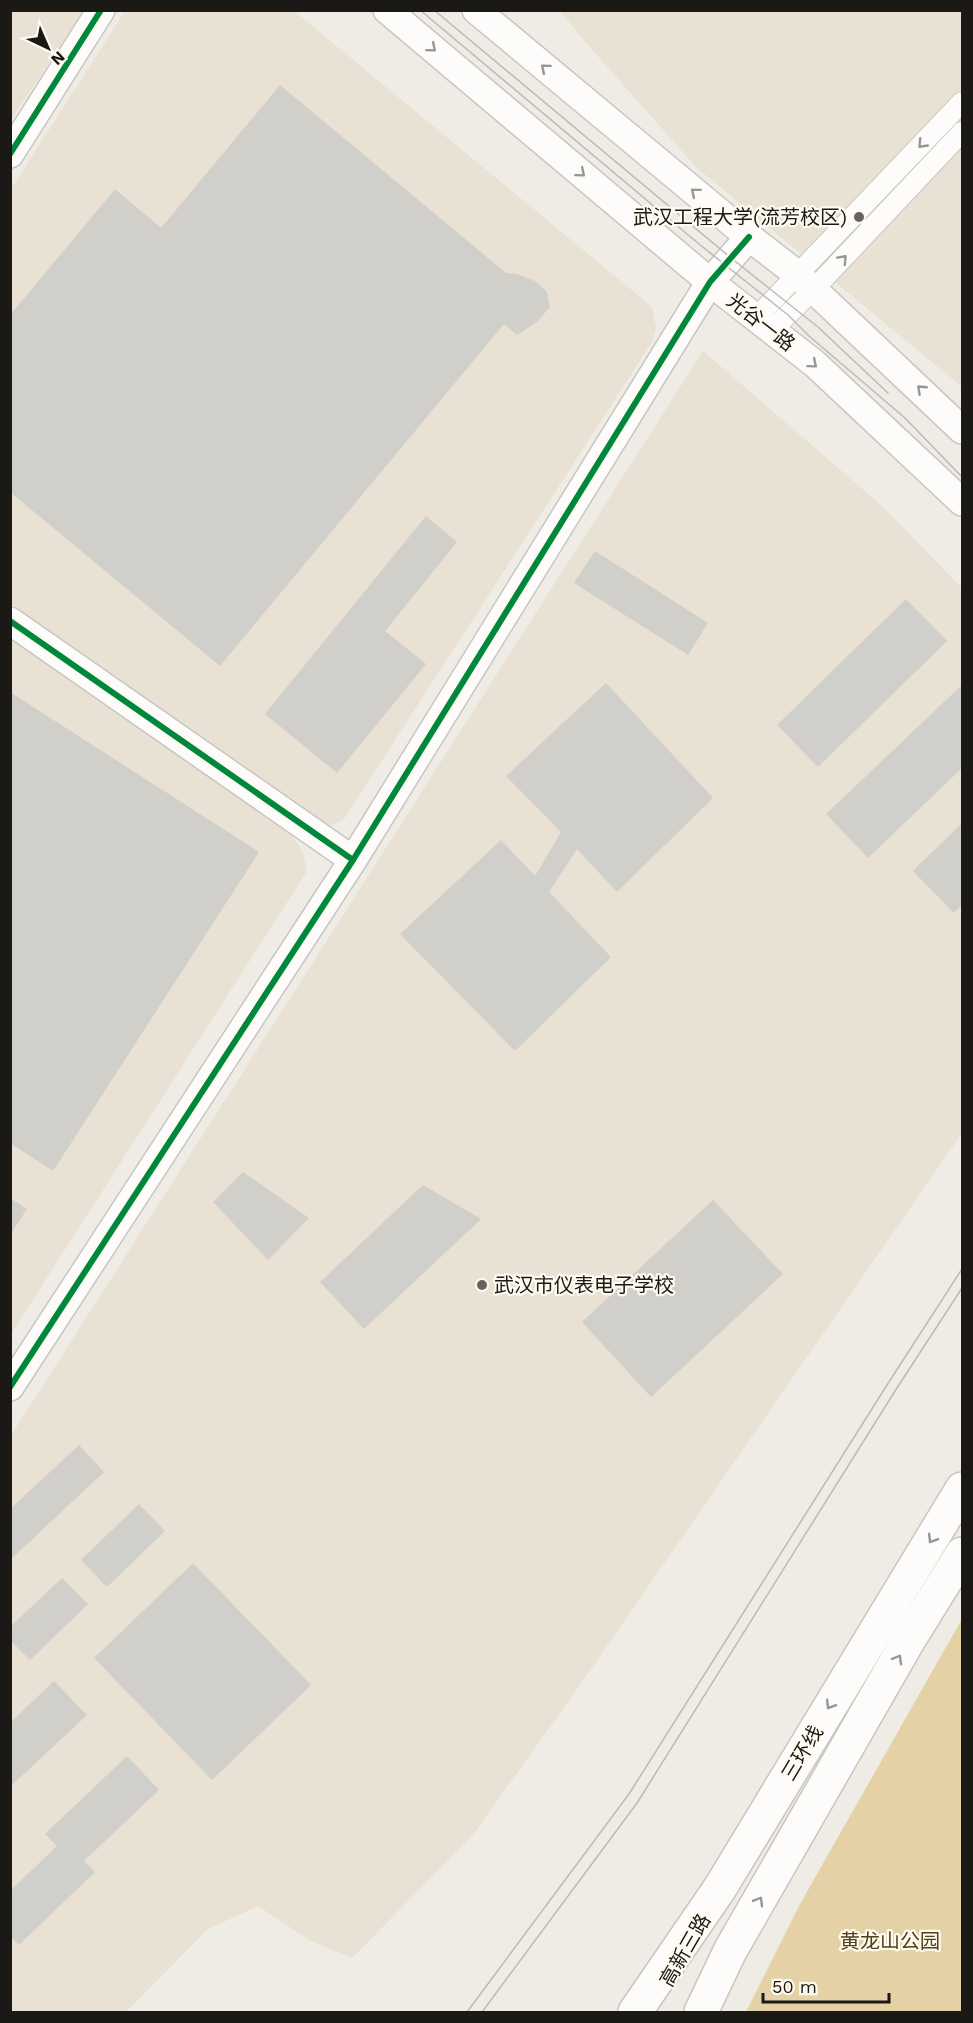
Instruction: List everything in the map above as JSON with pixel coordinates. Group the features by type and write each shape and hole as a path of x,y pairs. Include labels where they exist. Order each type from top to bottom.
{"highway":[{"name":"三环线","path":"635,2013 720,1888 963,1489"},
{"name":"三环线","path":"701,2013 730,1951 909,1641 963,1554"},
{"name":"高新三路","path":"649,2013 720,1888"},
{"name":"高新三路","path":"695,2013 730,1951"}],"street":[{"path":"10,154 101,10"},
{"name":"光谷一路","path":"387,10 710,282 823,372 963,502"},
{"path":"476,10 805,281 963,430"},
{"path":"764,324 805,281 963,102"},
{"path":"805,281 963,132"},
{"path":"10,1387 353,860 710,282 749,237"},
{"path":"10,621 353,860"}],"shaded area":[{"path":"10,11 83,11 11,120"},
{"path":"125,11 294,11 652,308 656,328 652,342 344,819 332,825 317,823 11,604 11,189"},
{"name":"武汉工程大学(流芳校区)","path":"560,11 962,11 962,387 696,167"},
{"name":"武汉市仪表电子学校","path":"703,351 882,506 962,588 962,1133 580,1685 472,1836 352,1958 311,1941 258,1906 208,1929 126,2012 11,2012 10,1437"},
{"path":"11,637 278,825 294,838 302,850 307,871 11,1334"}],"green space":[{"name":"黄龙山公园","path":"962,1619 962,2012 746,2012 800,1904"}],"building":[{"path":"280,85 506,273 517,274 535,281 547,292 550,307 537,322 517,335 504,324 220,666 10,492 10,315 115,189 161,228"},
{"path":"426,516 457,542 385,631 426,664 337,773 265,714"},
{"path":"595,551 708,623 688,655 574,583"},
{"path":"906,599 947,641 818,767 777,725"},
{"path":"606,683 713,798 617,892 577,849 549,892 611,957 515,1051 400,934 501,840 535,876 561,832 506,776"},
{"path":"963,684 963,767 868,858 826,814"},
{"path":"10,692 259,852 53,1171 10,1143"},
{"path":"963,822 963,904 954,913 913,871"},
{"path":"243,1172 309,1218 268,1260 213,1202"},
{"path":"423,1185 481,1219 364,1329 320,1282"},
{"path":"10,1198 27,1209 10,1235"},
{"path":"713,1200 783,1274 651,1397 582,1322"},
{"path":"79,1445 104,1472 10,1560 10,1509"},
{"path":"139,1504 165,1531 107,1587 81,1560"},
{"path":"193,1563 311,1685 212,1780 94,1658"},
{"path":"62,1578 88,1604 30,1660 10,1640 10,1627"},
{"path":"54,1681 87,1715 10,1787 10,1723"},
{"path":"127,1756 159,1790 84,1861 95,1872 19,1945 10,1936 10,1891 57,1846 45,1834"}],"tram line":[{"path":"420,10 699,244 788,315 809,336 905,418 962,477"},
{"path":"434,10 731,258 818,327 888,393"},
{"path":"467,2012 629,1794 962,1269"},
{"path":"482,2012 637,1803 962,1288"}],"cycle path":[{"path":"10,154 101,10"},
{"path":"10,1387 353,860 710,282 749,237"},
{"path":"10,621 353,860"}],"place":[{"name":"武汉工程大学(流芳校区)","path":"859,217"},
{"name":"武汉市仪表电子学校","path":"482,1285"}]}
